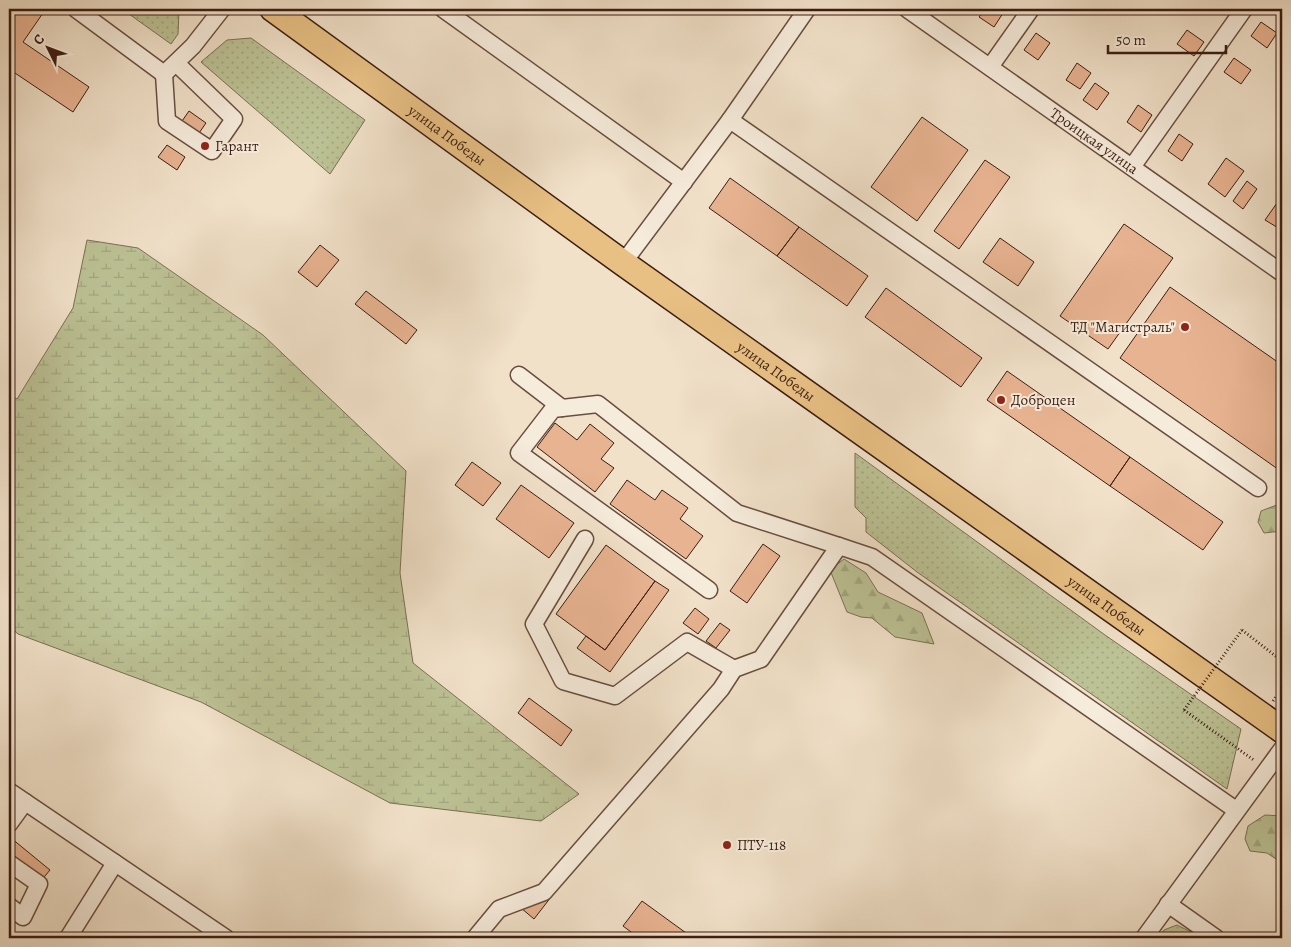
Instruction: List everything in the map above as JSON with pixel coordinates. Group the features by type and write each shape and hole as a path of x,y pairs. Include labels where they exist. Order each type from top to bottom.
{"highway":[{"name":"улица Победы","path":"273,9 624,263 1282,730"}],"street":[{"path":"76,9 170,68 234,119 212,151 167,121 170,68 193,46 222,9"},
{"path":"444,9 684,182"},
{"path":"624,263 730,120 807,9"},
{"name":"Троицкая улица","path":"907,9 1132,167 1281,268"},
{"path":"990,67 1031,9"},
{"path":"1132,167 1244,9"},
{"path":"730,120 1258,488"},
{"path":"519,375 562,408"},
{"path":"710,590 519,453 553,409 598,404 737,513 872,557 1236,810"},
{"path":"585,539 534,624 563,681 615,696 687,642 734,669"},
{"path":"475,938 498,908 544,892 721,690 734,669 761,659 839,546"},
{"path":"1144,938 1282,749"},
{"path":"9,791 226,938"},
{"path":"9,824 25,802"},
{"path":"9,863 39,884 23,917 9,906"},
{"path":"68,938 115,863"},
{"path":"1168,904 1216,938"}],"path":[{"path":"1267,769 1184,710 1242,630 1282,661"},
{"path":"1277,705 1272,702 1282,688"}],"green space":[{"path":"122,9 179,9 178,34 171,44"},
{"path":"251,38 365,120 330,174 201,62 227,40"},
{"path":"87,240 138,248 263,335 406,471 400,573 413,663 579,794 541,821 390,803 201,702 18,634 9,626 9,394 17,399 73,308"},
{"path":"855,453 1105,635 1241,729 1227,789 917,572 866,532 866,518 855,507"},
{"path":"1282,503 1282,531 1264,533 1258,522 1261,511"},
{"path":"844,559 866,573 878,592 922,613 934,644 895,637 872,618 861,617 847,612 830,570"},
{"path":"1265,815 1282,816 1282,863 1267,853 1250,851 1245,839 1248,826"},
{"path":"1177,925 1195,934 1196,938 1158,938 1164,930"}],"building":[{"path":"11,9 37,9 43,13 23,42 89,87 73,112 9,69 9,12"},
{"path":"985,9 1005,10 994,27 979,17"},
{"path":"1261,22 1277,33 1267,48 1251,36"},
{"path":"1187,30 1204,42 1194,56 1177,44"},
{"path":"1036,33 1050,43 1038,60 1024,50"},
{"path":"1234,58 1251,70 1241,84 1224,72"},
{"path":"1077,63 1091,73 1080,89 1066,80"},
{"path":"1095,83 1109,93 1097,110 1083,100"},
{"path":"1138,105 1152,115 1141,132 1127,122"},
{"path":"189,111 206,123 190,146 173,134"},
{"path":"922,117 968,150 917,221 871,187"},
{"path":"1179,134 1193,144 1182,161 1168,151"},
{"path":"167,145 185,157 177,170 158,157"},
{"path":"1226,158 1244,171 1225,197 1208,184"},
{"path":"985,160 1010,177 959,249 934,231"},
{"path":"730,178 799,227 777,256 709,208"},
{"path":"1247,181 1257,189 1243,209 1233,201"},
{"path":"1277,203 1282,206 1282,225 1280,229 1265,220"},
{"path":"1124,224 1173,258 1108,349 1060,316"},
{"path":"799,227 868,276 847,306 777,256"},
{"path":"1000,238 1034,262 1018,286 983,262"},
{"path":"320,245 339,260 317,287 298,272"},
{"path":"1170,287 1282,365 1282,472 1120,358"},
{"path":"886,288 982,358 961,387 865,317"},
{"path":"366,291 417,330 406,344 355,304"},
{"path":"1007,371 1130,457 1110,486 987,400"},
{"path":"555,423 577,440 590,424 614,443 601,459 614,468 595,492 537,447"},
{"path":"1130,457 1223,522 1203,550 1110,486"},
{"path":"472,462 501,483 483,506 455,485"},
{"path":"627,480 655,500 662,490 688,508 680,519 703,536 686,559 610,504"},
{"path":"521,485 574,523 549,558 496,519"},
{"path":"763,544 780,556 747,603 730,591"},
{"path":"606,545 655,581 605,650 556,614"},
{"path":"655,581 669,590 610,672 577,648 586,636 605,650"},
{"path":"695,608 709,619 698,634 683,623"},
{"path":"720,623 730,630 716,648 706,641"},
{"path":"529,698 572,730 561,746 518,713"},
{"path":"11,838 50,870 40,882 9,858"},
{"path":"538,887 551,897 534,919 521,908"},
{"path":"642,901 693,938 639,938 623,926"}],"place":[{"name":"Гарант","path":"205,146"},
{"name":"ТД \"Магистраль\"","path":"1185,327"},
{"name":"Доброцен","path":"1001,400"},
{"name":"ПТУ-118","path":"727,845"}]}
